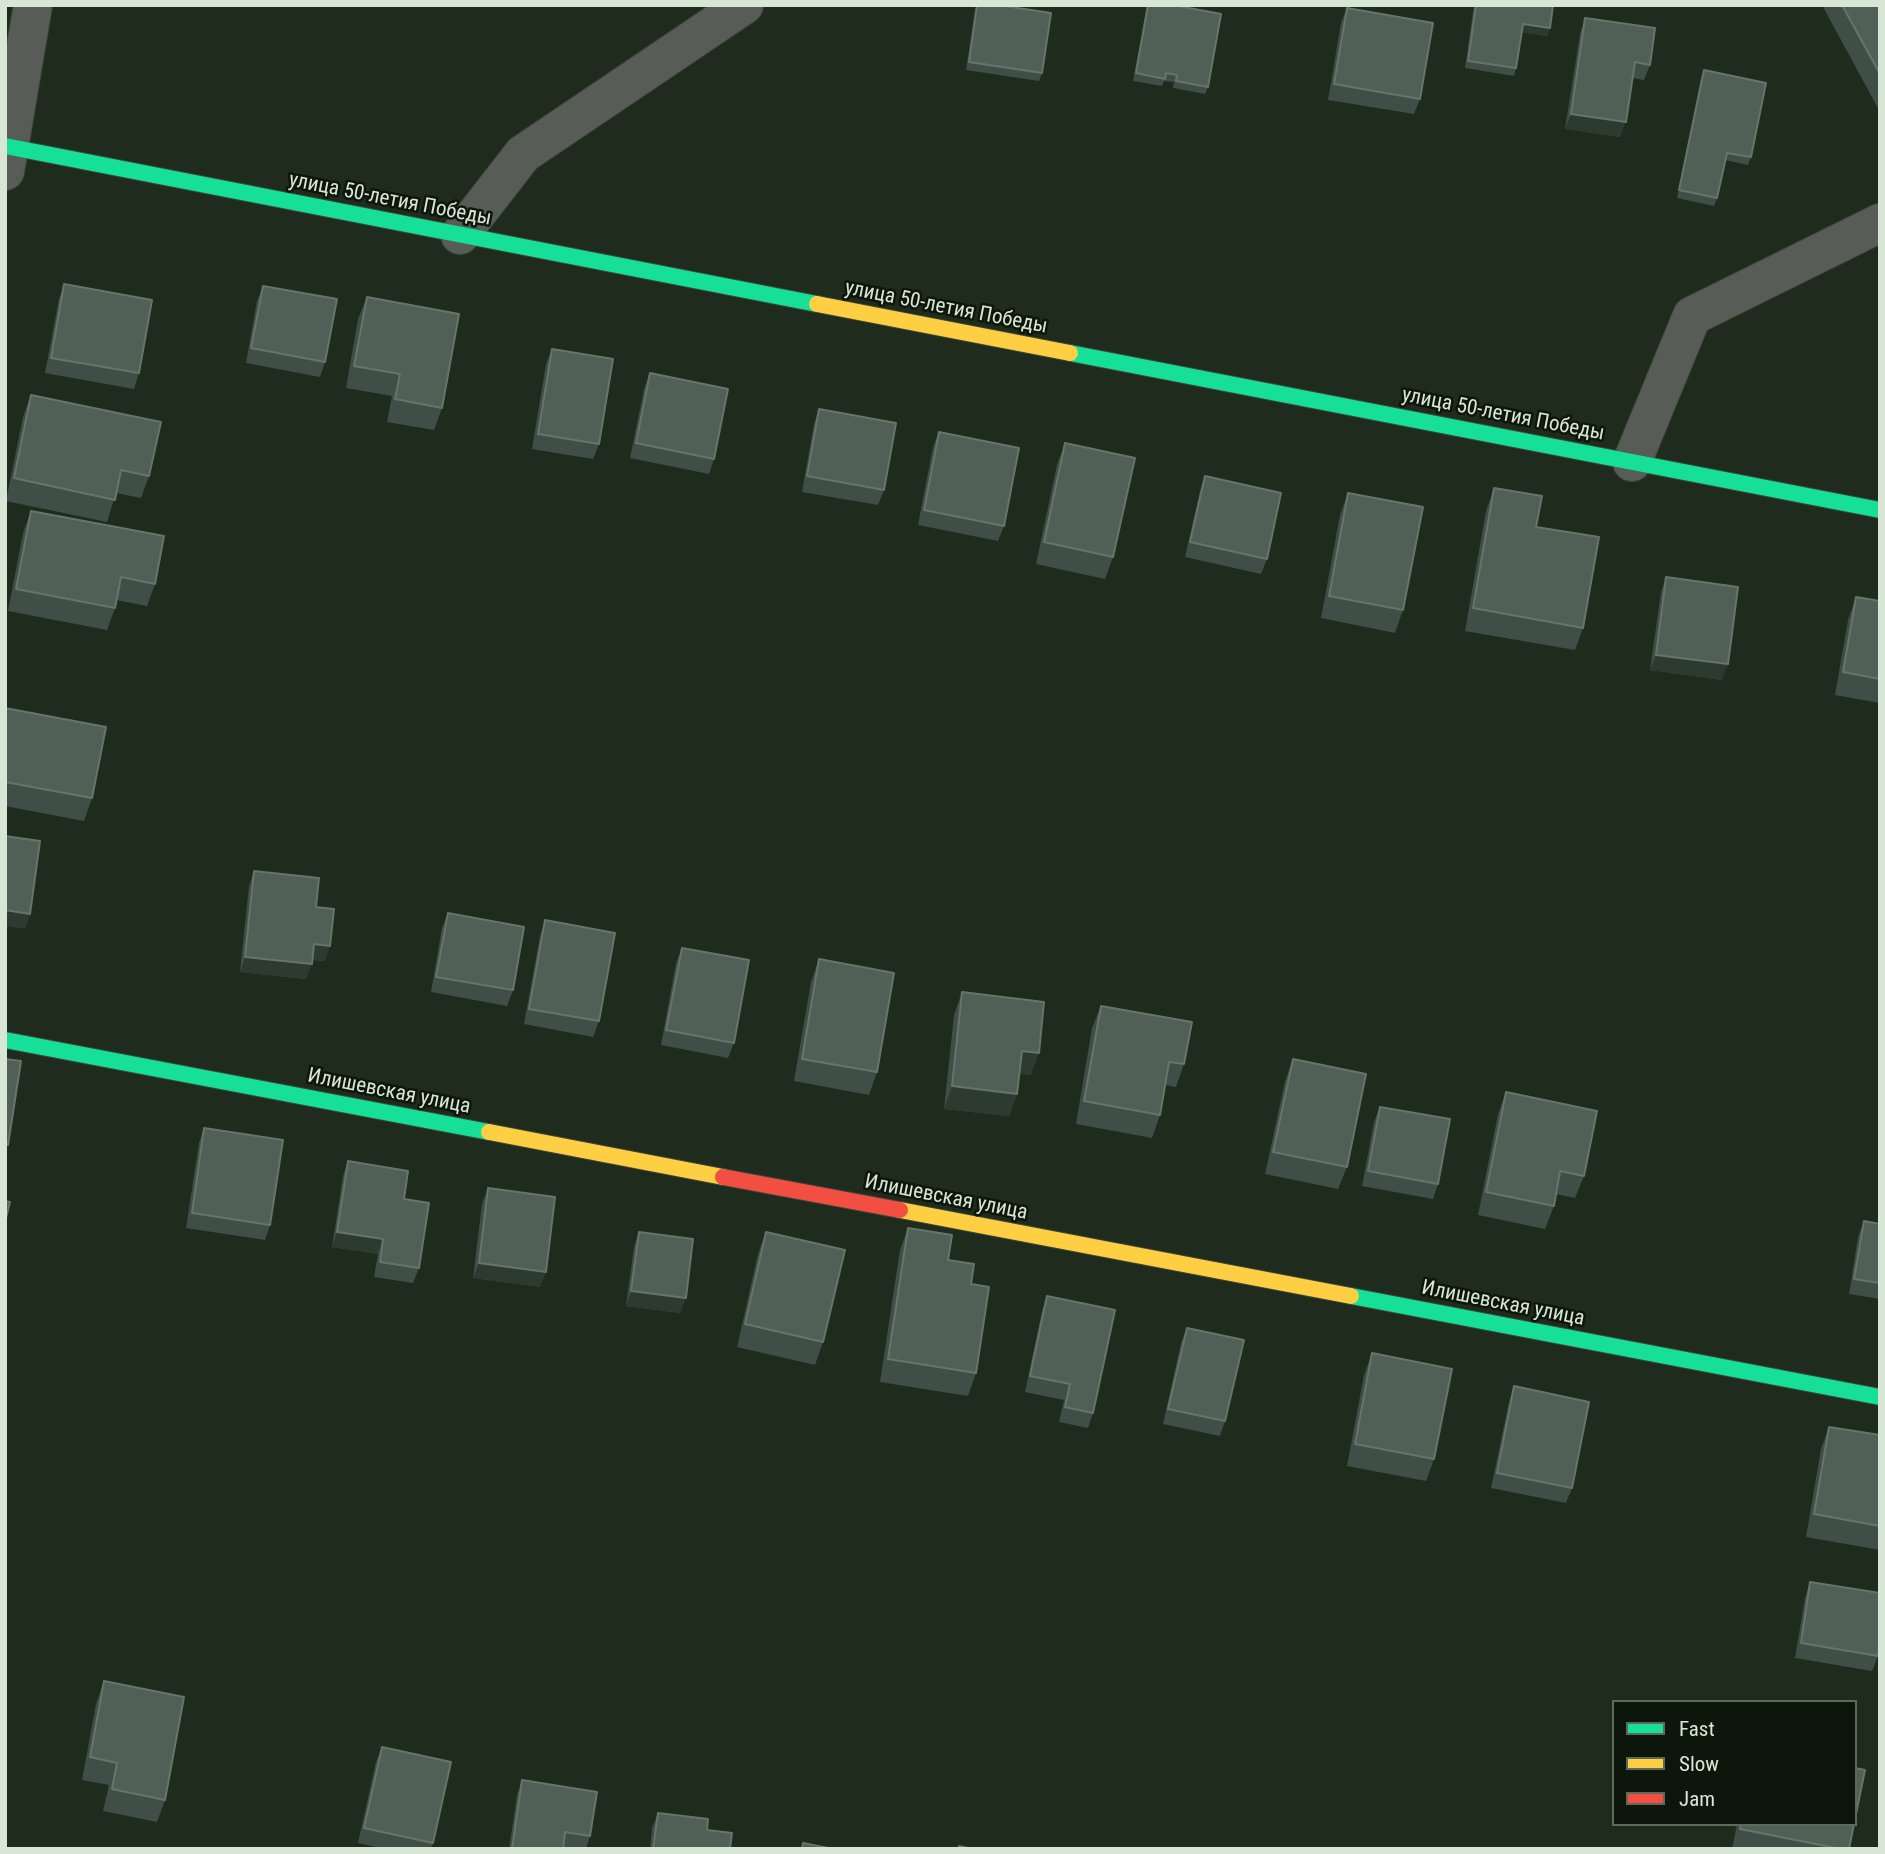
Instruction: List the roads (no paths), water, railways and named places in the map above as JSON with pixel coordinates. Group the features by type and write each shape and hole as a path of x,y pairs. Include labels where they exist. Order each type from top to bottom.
{"street":[{"path":"7,155 33,5"},
{"path":"460,235 523,154 744,5"},
{"name":"улица 50-летия Победы","path":"7,155 460,235 1880,510"},
{"path":"1632,462 1692,316 1880,223"},
{"name":"Илишевская улица","path":"5,1040 1880,1397"}]}
